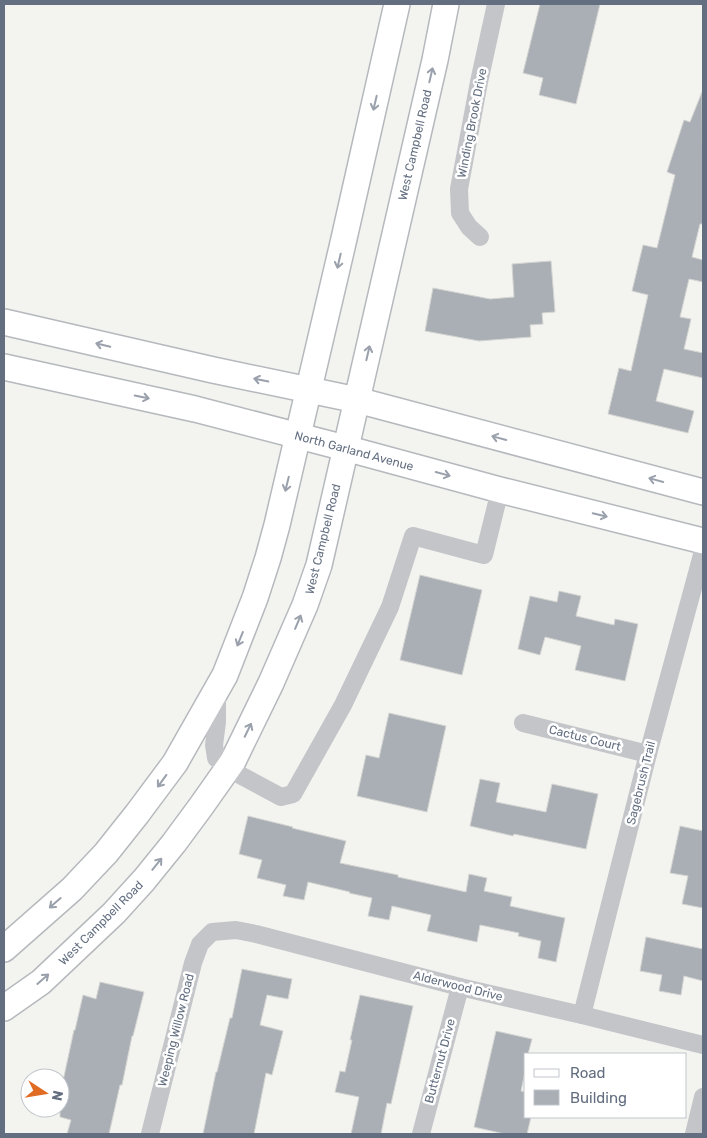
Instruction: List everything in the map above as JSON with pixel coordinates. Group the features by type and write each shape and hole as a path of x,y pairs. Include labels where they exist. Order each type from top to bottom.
{"main road":[{"path":"4,948 72,889 106,853 137,814 175,763 217,691 243,632 268,558 298,436 397,4"},
{"name":"West Campbell Road","path":"4,1008 41,982 114,913 144,880 174,843 233,761 271,683 305,605 318,565 435,60 446,4"},
{"path":"4,322 213,370 357,400 703,492"},
{"name":"North Garland Avenue","path":"4,367 195,409 703,542"}],"street":[{"name":"Winding Brook Drive","path":"480,237 469,227 460,213 459,189 496,4"},
{"path":"217,691 218,722 214,745 216,758 227,768 281,797 293,794 343,705 390,607 413,536 484,554 500,490"},
{"name":"Sagebrush Trail","path":"582,1015 648,754 703,551"},
{"name":"Cactus Court","path":"523,723 648,754"},
{"name":"Alderwood Drive","path":"212,932 236,930 256,934 460,988 582,1015 703,1045"},
{"name":"Weeping Willow Road","path":"150,1134 193,963 200,944 212,932"},
{"name":"Butternut Drive","path":"421,1134 460,988"},
{"path":"694,1134 703,1097"}],"building":[{"path":"540,4 600,4 576,104 539,95 543,78 523,73"},
{"path":"702,92 703,224 700,224 692,257 703,260 703,282 689,279 680,317 691,319 684,349 703,353 703,378 664,369 656,401 694,411 688,433 608,414 619,368 631,371 648,295 632,291 643,245 657,248 675,175 667,172 684,120 690,122"},
{"path":"551,261 555,312 542,313 543,324 530,325 531,337 479,341 425,331 433,288 490,299 514,297 512,264"},
{"path":"420,575 482,590 462,675 400,660"},
{"path":"559,591 581,596 576,616 614,625 615,619 638,624 625,681 575,670 581,646 545,637 540,655 518,649 530,596 557,602"},
{"path":"389,713 446,726 427,812 357,796 366,755 379,758"},
{"path":"480,779 500,783 496,802 546,812 552,784 598,794 586,849 470,826"},
{"path":"248,816 346,841 340,863 466,892 469,874 487,878 484,891 512,897 510,906 565,918 556,962 538,958 541,941 518,936 519,933 480,925 477,942 427,931 431,915 392,906 389,920 368,916 372,898 350,892 308,882 304,900 283,896 286,885 257,878 262,860 239,854"},
{"path":"680,826 703,831 703,908 682,904 688,876 670,873"},
{"path":"646,937 703,949 703,981 684,976 681,995 659,991 662,975 640,971"},
{"path":"242,969 292,979 288,999 267,995 260,1025 283,1031 272,1075 266,1073 254,1134 203,1134 216,1072 230,1018 232,1018"},
{"path":"100,982 144,992 109,1134 67,1134 71,1120 64,1118 70,1118 70,1068 66,1068 83,995 96,999"},
{"path":"360,995 413,1006 391,1104 387,1103 381,1134 351,1134 359,1097 335,1092 340,1071 345,1072"},
{"path":"496,1031 532,1039 528,1053 524,1053 524,1077 521,1091 524,1092 524,1118 531,1118 527,1134 505,1134 474,1127"}]}
